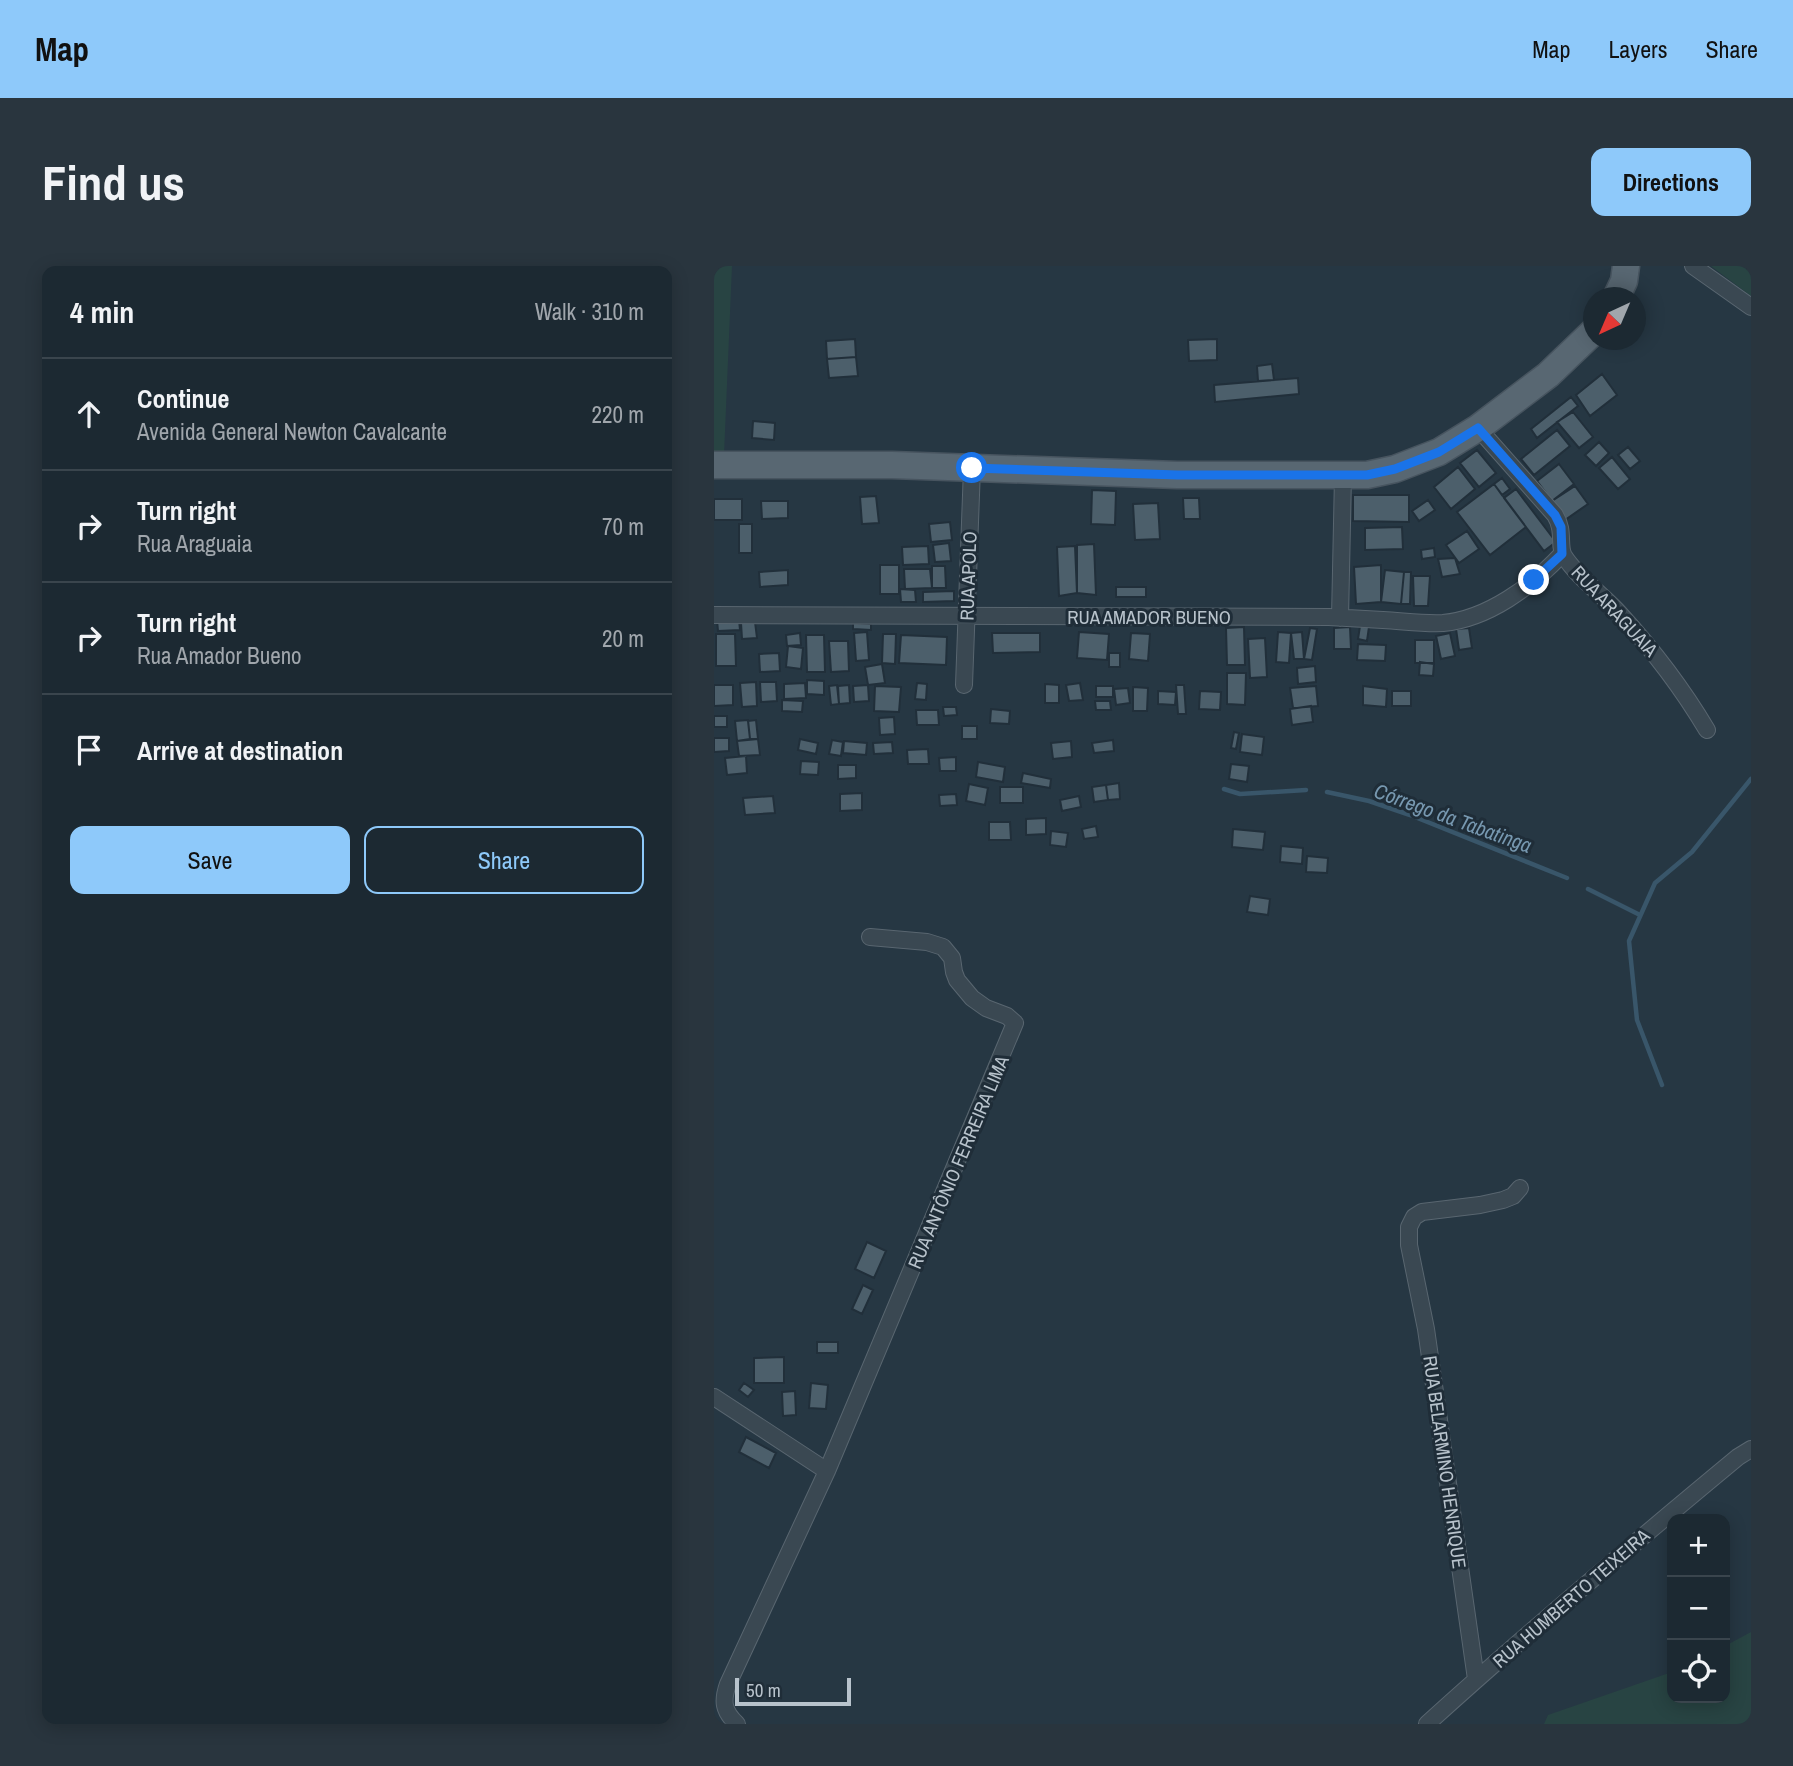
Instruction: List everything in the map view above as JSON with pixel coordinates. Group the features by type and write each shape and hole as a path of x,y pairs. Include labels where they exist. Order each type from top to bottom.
{"main road":[{"path":"1620,287 1626,266"},
{"path":"714,465 892,465 1177,475 1367,475 1395,469 1439,452 1478,428 1548,375 1583,342"}],"street":[{"path":"1693,266 1751,307"},
{"name":"RUA ARAGUAIA","path":"1478,428 1555,515 1561,527 1562,554 1646,642 1686,695 1707,730"},
{"name":"RUA APOLO","path":"964,685 972,468"},
{"path":"1340,618 1343,476"},
{"name":"RUA AMADOR BUENO","path":"714,615 1340,618 1444,623 1489,609 1515,594 1562,554"},
{"name":"RUA ANTÔNIO FERREIRA LIMA","path":"737,1724 724,1706 724,1693 827,1471 1015,1023 972,998 957,980 951,958 943,947 927,942 870,937"},
{"name":"RUA BELARMINO HENRIQUE","path":"1476,1679 1426,1329 1409,1245 1409,1227 1417,1214 1503,1200 1513,1196 1520,1188"},
{"path":"714,1397 827,1471"},
{"name":"RUA HUMBERTO TEIXEIRA","path":"1427,1724 1662,1520 1751,1449"}],"green space":[{"path":"714,266 732,266 724,455 714,455"},
{"path":"1711,266 1751,266 1751,296"},
{"path":"1751,1632 1751,1724 1544,1724 1548,1715 1667,1674 1667,1703 1730,1703 1730,1643"}],"building":[{"path":"855,339 856,357 827,359 826,341"},
{"path":"1217,339 1217,360 1189,361 1188,340"},
{"path":"856,357 858,376 829,378 827,359"},
{"path":"1272,364 1274,380 1258,381 1257,366"},
{"path":"1602,374 1617,395 1590,416 1576,395"},
{"path":"1298,378 1299,394 1215,402 1214,385"},
{"path":"1571,397 1578,406 1537,438 1531,429"},
{"path":"1573,412 1593,437 1579,448 1557,422"},
{"path":"753,421 775,423 774,440 752,438"},
{"path":"1557,430 1570,446 1534,475 1521,459"},
{"path":"1599,442 1609,453 1596,466 1585,455"},
{"path":"1628,447 1640,461 1630,469 1618,455"},
{"path":"1477,450 1496,473 1479,487 1460,463"},
{"path":"1612,457 1630,479 1618,489 1599,468"},
{"path":"1559,464 1574,484 1552,501 1537,481"},
{"path":"1458,467 1475,489 1451,509 1434,487"},
{"path":"1502,478 1510,489 1502,495 1494,484"},
{"path":"1494,484 1526,527 1490,555 1457,512"},
{"path":"1575,486 1588,504 1565,520 1552,501"},
{"path":"1516,489 1556,542 1544,551 1504,498"},
{"path":"1092,490 1116,491 1115,525 1091,524"},
{"path":"1353,495 1409,495 1409,522 1353,521"},
{"path":"876,496 879,523 862,524 860,497"},
{"path":"1183,498 1199,498 1200,519 1184,519"},
{"path":"714,499 742,499 742,520 714,520"},
{"path":"1428,500 1435,510 1419,521 1412,511"},
{"path":"761,501 788,501 788,518 762,519"},
{"path":"1158,503 1160,539 1135,540 1133,504"},
{"path":"950,522 952,540 931,542 929,524"},
{"path":"739,524 752,524 752,553 739,553"},
{"path":"1402,527 1403,549 1365,550 1365,528"},
{"path":"1467,531 1479,549 1459,563 1446,545"},
{"path":"949,543 951,561 935,562 933,545"},
{"path":"1094,544 1096,595 1077,593 1077,545"},
{"path":"928,546 929,564 903,565 902,547"},
{"path":"1075,546 1077,593 1059,596 1057,547"},
{"path":"1434,548 1435,557 1422,559 1421,550"},
{"path":"1455,558 1460,574 1442,577 1438,559"},
{"path":"880,565 899,565 899,594 880,594"},
{"path":"1381,565 1381,602 1356,604 1354,567"},
{"path":"932,566 945,566 946,588 932,588"},
{"path":"904,569 930,569 932,588 905,589"},
{"path":"788,570 788,585 760,587 759,572"},
{"path":"1385,570 1404,572 1401,604 1381,602"},
{"path":"1404,572 1411,572 1410,604 1401,604"},
{"path":"1413,576 1430,576 1428,606 1414,606"},
{"path":"1116,587 1146,587 1146,597 1116,597"},
{"path":"900,589 915,590 916,602 901,602"},
{"path":"954,591 954,601 923,602 923,592"},
{"path":"717,620 739,620 740,630 718,631"},
{"path":"755,622 757,638 742,639 741,623"},
{"path":"853,623 871,624 871,630 853,629"},
{"path":"1360,626 1369,627 1367,641 1358,639"},
{"path":"1244,627 1245,665 1227,665 1226,628"},
{"path":"1350,627 1351,649 1334,649 1334,628"},
{"path":"1310,628 1317,629 1312,660 1304,659"},
{"path":"1469,628 1472,648 1459,650 1456,629"},
{"path":"867,632 869,660 856,661 854,633"},
{"path":"1079,632 1109,634 1107,660 1077,658"},
{"path":"1278,632 1291,633 1289,663 1276,662"},
{"path":"1302,632 1304,659 1294,659 1291,633"},
{"path":"800,633 801,645 787,646 786,635"},
{"path":"992,633 1040,633 1040,652 993,653"},
{"path":"1131,633 1150,634 1148,661 1129,659"},
{"path":"1450,633 1455,656 1441,659 1436,636"},
{"path":"716,634 735,634 736,666 716,666"},
{"path":"883,634 896,634 895,664 882,663"},
{"path":"806,635 824,635 825,672 807,672"},
{"path":"901,635 947,637 946,665 899,663"},
{"path":"1265,638 1267,677 1250,678 1248,639"},
{"path":"1415,640 1434,640 1434,663 1415,663"},
{"path":"829,641 848,641 849,671 831,672"},
{"path":"1358,644 1386,645 1385,661 1357,660"},
{"path":"788,646 803,648 801,669 786,667"},
{"path":"779,653 780,671 760,672 759,654"},
{"path":"1109,653 1120,653 1120,667 1109,667"},
{"path":"1420,662 1434,664 1433,676 1419,675"},
{"path":"882,664 885,683 868,685 865,667"},
{"path":"1315,666 1316,682 1298,684 1297,668"},
{"path":"1227,673 1246,673 1245,705 1227,704"},
{"path":"807,680 824,681 824,695 807,694"},
{"path":"756,682 757,706 742,707 740,683"},
{"path":"760,682 776,682 777,701 761,702"},
{"path":"805,683 806,698 784,699 784,684"},
{"path":"917,683 927,684 926,700 915,699"},
{"path":"1080,683 1083,700 1069,701 1066,685"},
{"path":"1045,684 1059,685 1059,703 1045,703"},
{"path":"714,685 733,685 733,705 714,706"},
{"path":"837,685 839,704 831,705 829,686"},
{"path":"849,685 850,703 839,704 838,686"},
{"path":"868,685 869,701 854,702 853,686"},
{"path":"1176,685 1184,685 1186,714 1178,714"},
{"path":"875,686 901,687 899,712 874,711"},
{"path":"1096,686 1113,686 1113,697 1096,697"},
{"path":"1316,686 1318,706 1293,708 1290,688"},
{"path":"1363,686 1387,689 1386,707 1363,705"},
{"path":"1133,687 1148,688 1147,711 1133,711"},
{"path":"1128,688 1130,703 1116,705 1114,689"},
{"path":"1158,691 1176,692 1175,705 1158,704"},
{"path":"1200,691 1221,692 1220,710 1199,709"},
{"path":"1392,691 1411,691 1411,706 1392,706"},
{"path":"782,700 803,701 802,712 782,711"},
{"path":"1095,701 1110,701 1111,710 1096,710"},
{"path":"1311,706 1313,722 1292,725 1290,709"},
{"path":"943,707 956,707 957,715 944,716"},
{"path":"991,709 1010,711 1009,724 990,723"},
{"path":"916,710 938,710 939,725 917,725"},
{"path":"714,716 727,716 727,727 714,727"},
{"path":"894,717 895,734 880,735 879,718"},
{"path":"748,720 750,739 737,741 735,721"},
{"path":"756,720 758,739 750,739 748,721"},
{"path":"962,726 977,726 977,739 962,739"},
{"path":"1234,732 1239,733 1236,749 1231,748"},
{"path":"1242,734 1264,737 1262,755 1240,752"},
{"path":"714,738 729,738 729,751 714,752"},
{"path":"758,739 760,755 739,756 737,741"},
{"path":"800,739 818,743 816,754 798,750"},
{"path":"832,740 843,742 841,756 829,754"},
{"path":"1113,740 1114,751 1094,753 1092,743"},
{"path":"844,741 867,743 866,755 843,753"},
{"path":"1071,741 1072,757 1053,759 1051,743"},
{"path":"892,742 893,753 874,754 873,743"},
{"path":"928,749 929,764 908,764 907,750"},
{"path":"746,756 747,773 727,775 725,758"},
{"path":"956,757 956,771 940,771 939,758"},
{"path":"801,761 819,762 818,775 800,774"},
{"path":"978,762 1005,767 1003,782 976,777"},
{"path":"1231,764 1249,766 1247,782 1229,779"},
{"path":"838,765 856,765 856,778 838,779"},
{"path":"1023,773 1051,779 1050,788 1021,783"},
{"path":"1119,783 1120,799 1108,800 1106,785"},
{"path":"969,784 988,788 985,805 966,801"},
{"path":"1106,785 1108,800 1094,802 1092,787"},
{"path":"1000,787 1023,787 1023,803 1000,803"},
{"path":"862,793 862,810 840,811 840,794"},
{"path":"956,794 957,805 940,806 939,795"},
{"path":"773,796 775,813 745,815 743,798"},
{"path":"1079,796 1081,807 1062,811 1060,800"},
{"path":"1046,818 1046,834 1026,835 1026,819"},
{"path":"989,822 1010,822 1011,840 989,840"},
{"path":"1096,826 1098,837 1084,839 1082,829"},
{"path":"1233,829 1265,832 1263,850 1232,847"},
{"path":"1051,831 1068,833 1066,847 1050,845"},
{"path":"1281,846 1303,848 1302,864 1280,862"},
{"path":"1307,856 1328,858 1327,873 1306,872"},
{"path":"1250,896 1270,899 1268,915 1247,912"},
{"path":"867,1242 886,1251 874,1278 855,1269"},
{"path":"863,1285 873,1290 862,1314 852,1309"},
{"path":"817,1342 838,1342 838,1353 817,1353"},
{"path":"784,1357 784,1383 754,1383 754,1358"},
{"path":"744,1383 754,1390 748,1397 739,1390"},
{"path":"811,1383 828,1385 826,1409 809,1408"},
{"path":"795,1391 796,1415 783,1416 782,1392"},
{"path":"746,1437 776,1453 769,1468 739,1452"}],"waterway":[{"name":"Córrego da Tabatinga","path":"1662,1085 1637,1020 1629,941 1655,883 1692,852 1751,779"},
{"name":"Córrego da Tabatinga","path":"1224,789 1240,794 1306,790"},
{"name":"Córrego da Tabatinga","path":"1327,792 1369,801 1410,815 1567,878"},
{"name":"Córrego da Tabatinga","path":"1588,889 1640,915"}],"route":[{"path":"972,468 1177,475 1367,475 1395,469 1439,452 1478,428 1560,523 1562,554 1534,580"}]}
